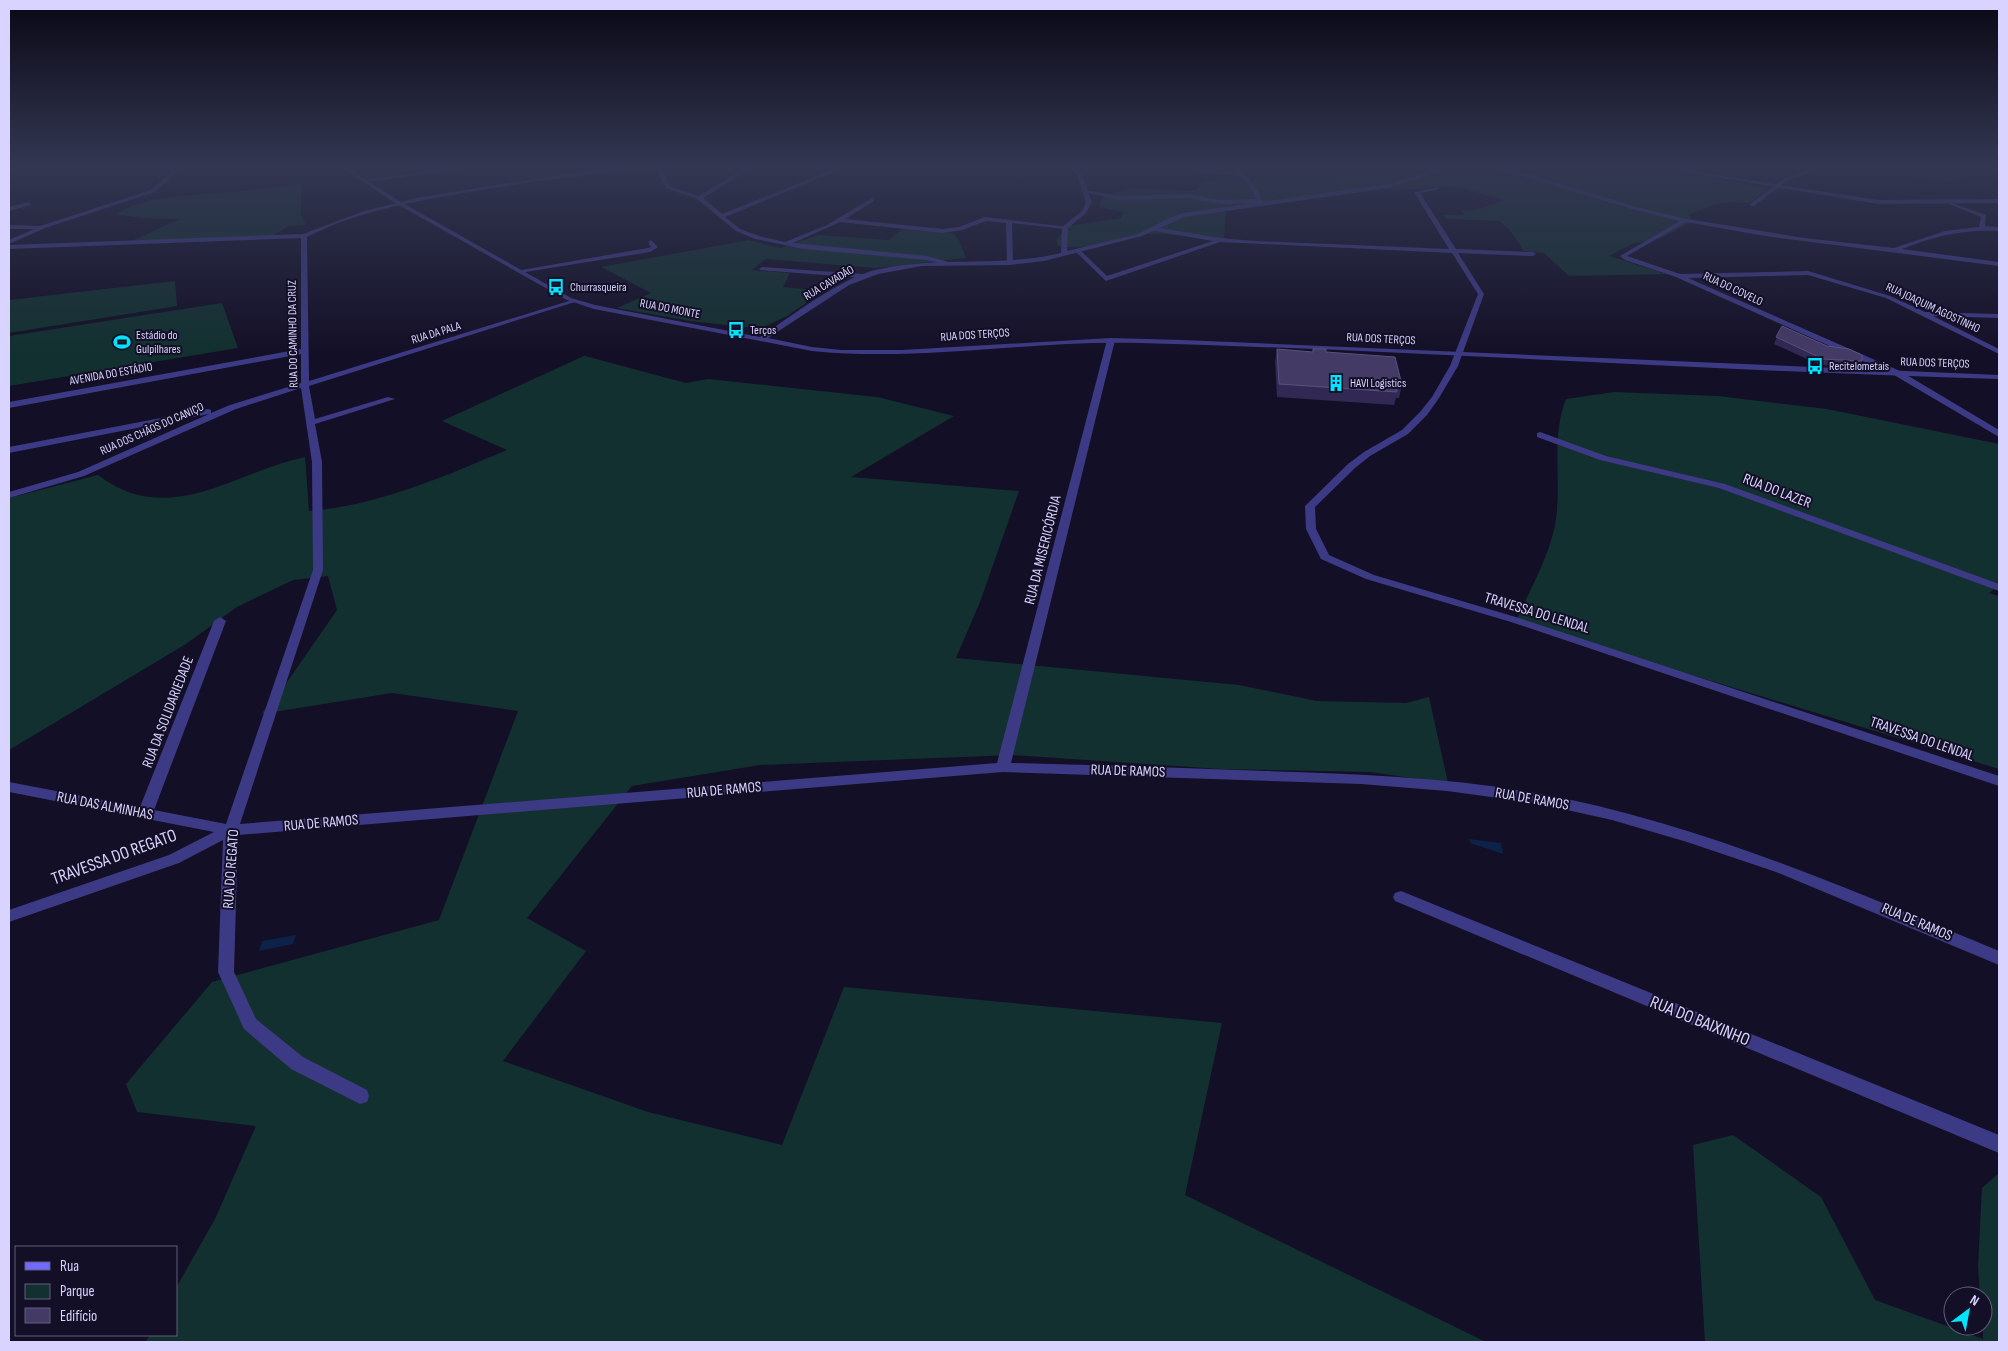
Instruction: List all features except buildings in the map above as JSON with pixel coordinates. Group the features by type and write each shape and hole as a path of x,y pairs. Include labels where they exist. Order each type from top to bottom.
{"street":[{"path":"9,242 41,228"},
{"path":"9,247 304,236 327,228"},
{"name":"RUA DO MONTE","path":"443,228 574,301 762,339"},
{"path":"737,228 746,235 784,244 927,258 947,263"},
{"path":"784,244 822,228"},
{"path":"916,228 943,231 964,228"},
{"path":"1009,228 1010,263"},
{"path":"1064,255 1065,228"},
{"path":"1440,228 1481,294 1460,354"},
{"name":"RUA DO COVELO","path":"1672,228 1623,256 1626,259 1678,276 1897,373"},
{"path":"1726,228 1999,264"},
{"path":"1896,249 1934,233 1974,228"},
{"path":"1153,229 1219,240 1296,246 1533,254"},
{"name":"RUA CAVADÃO","path":"762,339 863,276 900,267 947,263 1033,261 1133,237 1153,229"},
{"name":"RUA DO CAMINHO DA CRUZ","path":"304,236 305,386 317,462 318,530"},
{"path":"1078,251 1106,279 1219,240"},
{"path":"519,271 647,250 654,248 651,242"},
{"path":"762,269 863,276"},
{"name":"RUA JOAQUIM AGOSTINHO","path":"1678,276 1808,273 1888,297 1999,352"},
{"name":"RUA DA PALA","path":"305,386 574,301"},
{"path":"1922,314 1999,316"},
{"name":"RUA DOS TERÇOS","path":"762,339 812,348 869,353 1111,340 1999,377"},
{"name":"RUA DA MISERICÓRDIA","path":"1003,767 1111,340"},
{"name":"AVENIDA DO ESTÁDIO","path":"9,405 305,351"},
{"name":"TRAVESSA DO LENDAL","path":"1460,354 1452,373 1431,405 1408,430 1366,455 1332,483 1310,506 1311,529 1325,557 1370,578 1515,620 1999,781"},
{"path":"1897,373 1999,434"},
{"name":"RUA DOS CHÃOS DO CANIÇO","path":"9,495 81,474 233,407 305,386"},
{"path":"311,423 391,399"},
{"path":"9,450 233,407"},
{"name":"RUA DO LAZER","path":"1540,435 1603,458 1722,486 1999,588"},
{"name":"RUA DO REGATO","path":"318,530 318,570 231,830 226,972 250,1024 297,1063 360,1096"},
{"name":"RUA DA SOLIDARIEDADE","path":"146,814 220,621"},
{"name":"RUA DE RAMOS","path":"231,830 1003,767 1361,779 1536,798 1612,815 1781,868 1880,907 1999,958"},
{"name":"RUA DAS ALMINHAS","path":"9,787 231,830"},
{"name":"TRAVESSA DO REGATO","path":"9,916 174,859 231,830"},
{"name":"RUA DO BAIXINHO","path":"1401,898 1999,1144"}],"green space":[{"path":"160,228 285,228 271,236 129,242"},
{"path":"1066,228 1225,228 1224,241 1174,235 1146,234 1081,247 1069,247 1058,246 1056,240"},
{"path":"1508,228 1680,228 1648,242 1634,243 1609,256 1666,274 1569,276 1544,253 1524,251"},
{"path":"902,229 953,233 959,240 966,258 875,268 766,259 752,270 790,273 783,287 823,291 787,316 766,326 744,327 690,321 617,308 651,293 601,267 749,240 781,248 818,235 889,240"},
{"name":"Estádio do Gulpilhares","path":"175,281 177,306 9,333 9,300"},
{"name":"Estádio do Gulpilhares","path":"222,303 238,348 9,386 9,336"},
{"path":"586,355 686,383 708,379 877,397 954,416 851,477 1019,491 980,602 956,658 1239,685 1317,701 1406,703 1429,697 1448,783 1369,772 1220,769 1012,755 760,765 632,786 527,918 586,951 503,1061 648,1112 782,1145 844,987 1222,1023 1185,1195 1486,1342 145,1342 149,1336 178,1336 178,1284 215,1219 256,1126 137,1112 126,1084 212,982 439,920 518,711 392,693 261,714 285,685 337,610 328,576 293,580 237,607 186,644 9,750 9,498 98,475 124,490 150,497 176,497 227,484 279,464 305,457 309,511 360,503 385,496 459,470 507,450 442,421"},
{"path":"1614,392 1718,396 1827,409 1999,444 1999,585 1989,593 1999,596 1999,769 1516,621 1552,539 1558,496 1557,454 1559,426 1566,399"},
{"path":"1733,1135 1821,1197 1875,1300 1943,1325 1943,1336 1975,1336 1983,1339 1983,1336 1993,1336 1993,1286 1979,1286 1978,1266 1982,1188 1999,1173 1999,1342 1705,1342 1693,1145"}],"water":[{"path":"1469,839 1501,843 1503,854 1470,843"},
{"path":"296,935 293,944 259,951 262,941"}],"place":[{"name":"Churrasqueira","path":"556,287"},
{"name":"Terços","path":"736,330"},
{"name":"Estádio do Gulpilhares","path":"122,342"},
{"name":"Recitelometais","path":"1815,366"},
{"name":"HAVI Logistics","path":"1336,383"}]}
